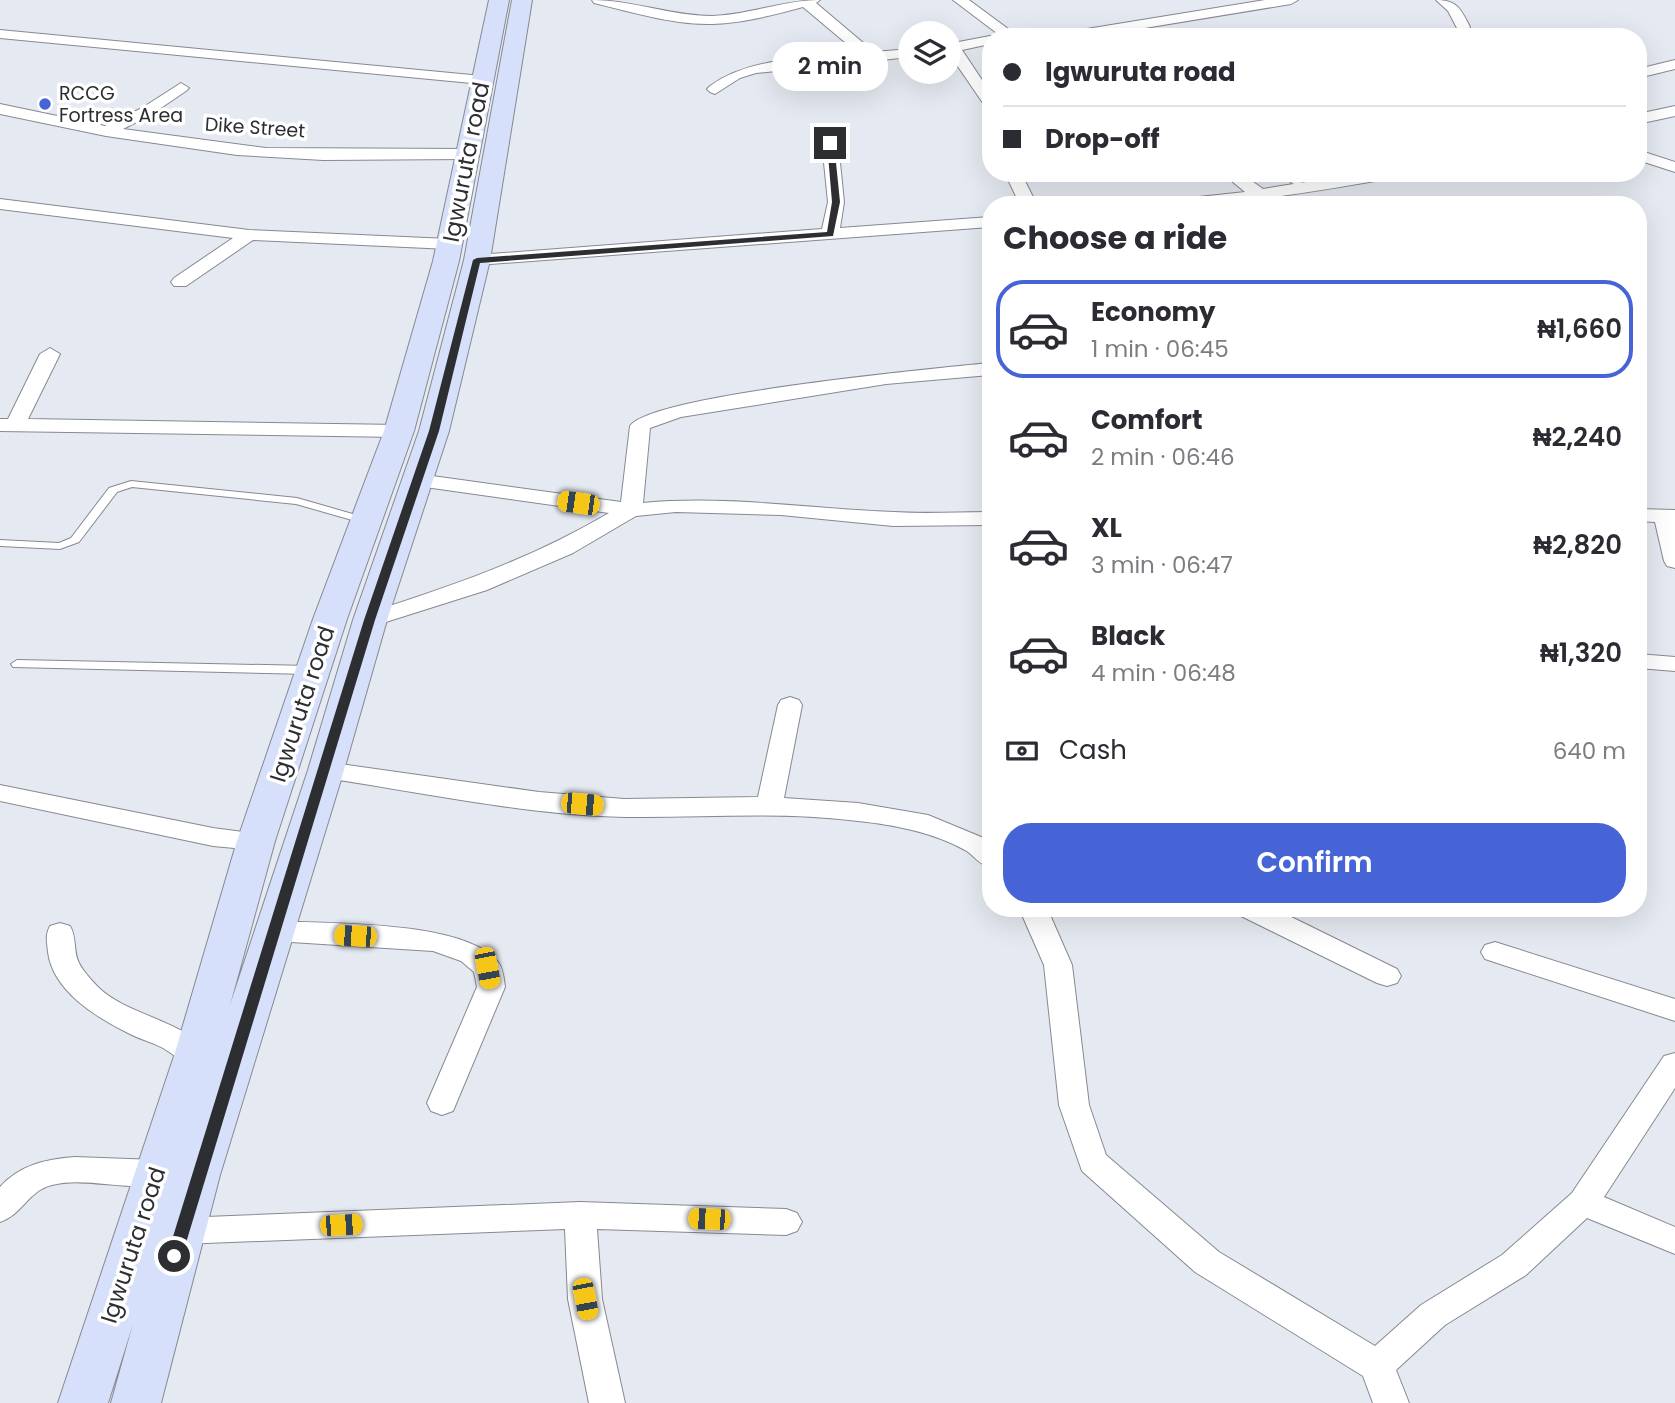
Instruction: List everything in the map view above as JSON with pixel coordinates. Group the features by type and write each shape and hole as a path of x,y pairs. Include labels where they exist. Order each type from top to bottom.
{"main road":[{"name":"Igwuruta road","path":"83,1403 195,1056 256,841 366,521 463,252 467,154 499,0"},
{"name":"Igwuruta road","path":"136,1403 181,1231 326,770 370,620 434,431 463,252 522,0"}],"street":[{"path":"599,0 666,15 710,20 752,16 810,1 870,55"},
{"path":"960,0 998,28"},
{"path":"1118,28 1291,0"},
{"path":"1443,0 1454,9 1463,27"},
{"path":"0,34 482,80"},
{"path":"961,46 982,42"},
{"path":"715,89 735,75 754,69 898,54"},
{"path":"961,62 982,92"},
{"path":"1647,72 1675,64"},
{"path":"106,131 147,111 181,88"},
{"name":"Dike Street","path":"0,109 106,131 239,150 334,154 467,154"},
{"path":"1647,117 1675,111"},
{"path":"830,143 836,202 830,234"},
{"path":"1647,158 1675,167"},
{"path":"1237,182 1248,196"},
{"path":"1265,196 1341,182"},
{"path":"0,204 249,235 463,252 830,234 982,223"},
{"path":"180,282 249,235"},
{"path":"50,354 8,425 399,431"},
{"path":"631,510 640,426 649,420 678,411 886,378 982,370"},
{"path":"418,480 631,510 676,506 781,509 893,519 982,520"},
{"path":"370,620 479,585 565,548 631,510"},
{"path":"1647,516 1670,517 1675,561"},
{"path":"1647,662 1675,664"},
{"path":"769,805 790,705"},
{"path":"326,770 539,801 612,807 769,805 858,811 928,824 982,847"},
{"path":"0,793 213,837 256,841"},
{"path":"1038,917 1058,965 1074,1105 1093,1162 1207,1262 1377,1366 1391,1403"},
{"path":"1267,917 1387,976"},
{"path":"275,931 436,941 471,954 487,968 491,987 442,1103"},
{"path":"60,933 64,964 90,997 139,1026 173,1040 195,1056"},
{"path":"1495,952 1675,1010"},
{"path":"1377,1366 1433,1315 1514,1265 1583,1202 1675,1064"},
{"path":"0,1209 29,1180 45,1173 82,1170 156,1173"},
{"path":"1583,1202 1675,1241"},
{"path":"181,1231 580,1215 786,1222"},
{"path":"580,1215 585,1299 607,1403"}],"lane":[{"path":"1296,182 1306,188"},
{"path":"0,543 60,546 75,540 113,490 131,484 297,501 366,521"},
{"path":"17,664 314,670"}],"place":[{"name":"RCCG Fortress Area","path":"45,104"}],"route":[{"path":"174,1256 197,1175 326,770 370,620 434,431 477,260 830,234 836,202 830,143"}]}
